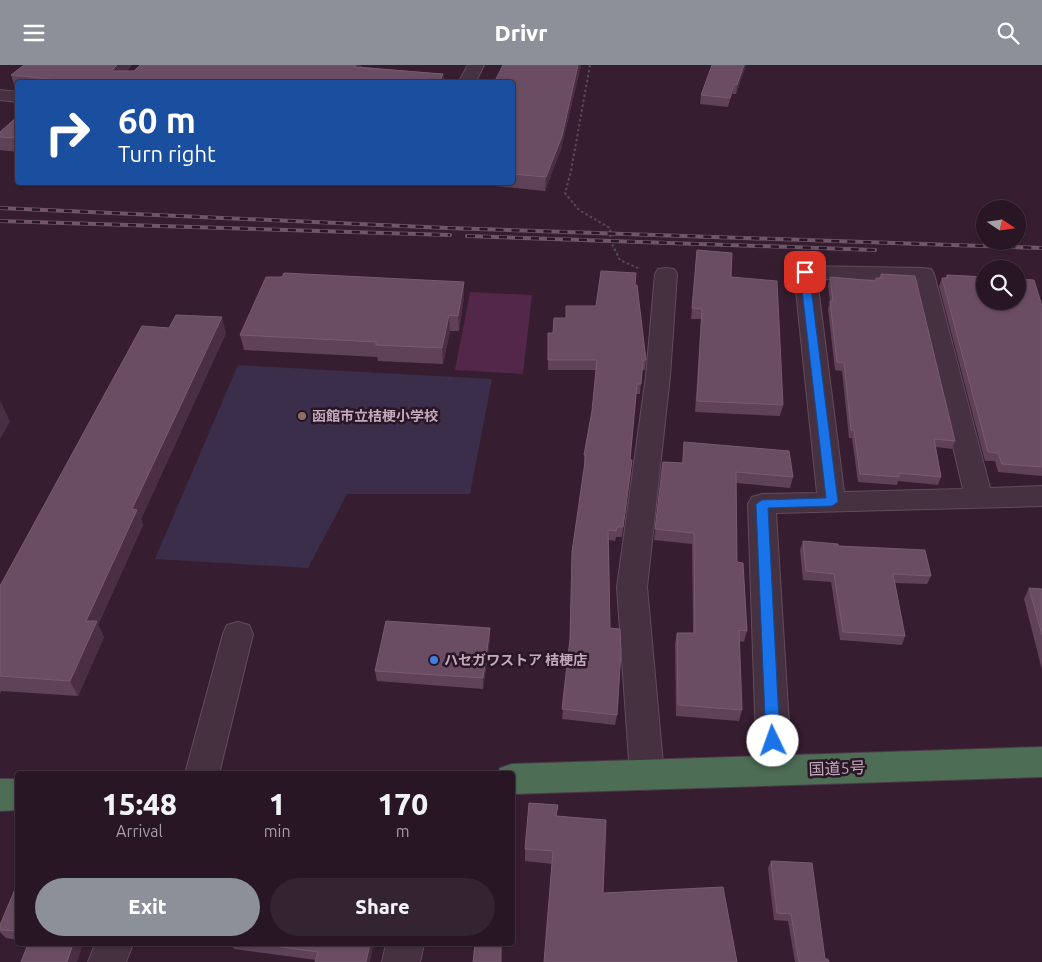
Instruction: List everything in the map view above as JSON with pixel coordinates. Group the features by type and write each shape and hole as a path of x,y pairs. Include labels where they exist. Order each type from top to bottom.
{"highway":[{"name":"国道5号","path":"515,779 1042,762"},
{"path":"0,795 15,794"}],"street":[{"path":"468,80 476,65"},
{"path":"0,95 15,97"},
{"path":"832,502 805,272 923,274 979,497"},
{"path":"647,775 632,587 658,376 666,274"},
{"path":"780,770 773,741 762,504 979,497 1042,497"},
{"path":"203,771 238,634"},
{"path":"107,962 113,946"},
{"path":"401,962 404,946"}],"path":[{"path":"590,65 571,171 564,193 579,210 610,229 611,242 620,260 648,272 666,274"}],"shaded area":[{"path":"470,292 532,295 523,374 455,370"},
{"path":"238,365 492,379 470,494 347,494 308,568 155,559"}],"building":[{"path":"24,65 117,65 113,71 134,71 140,65 356,65 355,67 443,74 440,80 59,80 11,75"},
{"path":"503,65 578,65 562,136 546,177 515,174 515,80 496,80"},
{"path":"712,65 744,65 737,85 734,84 730,98 701,95"},
{"path":"15,119 15,138 0,137 0,132"},
{"path":"697,250 732,253 731,277 777,281 783,405 697,401 702,309 692,308"},
{"path":"601,271 636,273 635,285 637,285 646,360 643,360 641,384 637,384 630,460 632,460 623,527 617,527 616,531 608,530 610,628 620,629 621,651 617,715 562,709 570,639 572,552 586,455 584,455 592,411 597,360 548,360 548,333 553,333 554,318 566,318 566,306 596,306"},
{"path":"284,273 464,282 458,316 449,315 442,348 376,345 376,342 240,335 266,277 282,277"},
{"path":"881,274 915,276 955,441 934,439 941,477 899,473 899,477 860,474 854,430 851,430 844,363 837,362 830,301 833,301 830,277 876,281 876,278 881,278"},
{"path":"947,275 976,277 976,310 1026,310 1026,280 1034,280 1042,306 1042,467 1002,464 998,453 988,452 942,278 948,278"},
{"path":"176,315 222,317 132,509 137,510 86,621 97,621 70,681 0,676 0,586 142,326 169,328"},
{"path":"684,442 789,451 793,477 736,472 737,562 743,563 747,631 739,630 742,710 678,705 677,633 695,633 694,533 655,529 663,462 683,463"},
{"path":"803,541 838,544 838,546 925,550 931,576 893,574 905,636 843,632 834,574 806,571"},
{"path":"1029,588 1042,589 1042,635"},
{"name":"ハセガワストア 桔梗店","path":"386,621 490,628 483,678 375,671"},
{"path":"529,803 558,805 556,816 606,820 603,893 723,887 737,962 544,962 553,851 525,849"},
{"path":"771,861 812,863 825,959 828,959 829,962 799,962 791,914 777,913"},
{"path":"15,889 15,931 0,930 0,925"},
{"path":"27,946 72,946 67,962 21,962"},
{"path":"274,946 370,946 366,962 315,962 318,952"},
{"path":"475,946 501,946 501,962 473,962"}],"railway":[{"path":"0,208 447,228 1042,248"},
{"path":"0,221 450,235"},
{"path":"467,236 875,250"}],"place":[{"name":"函館市立桔梗小学校","path":"302,416"},
{"name":"ハセガワストア 桔梗店","path":"434,660"}],"route":[{"path":"773,741 762,504 832,502 805,272"}]}
